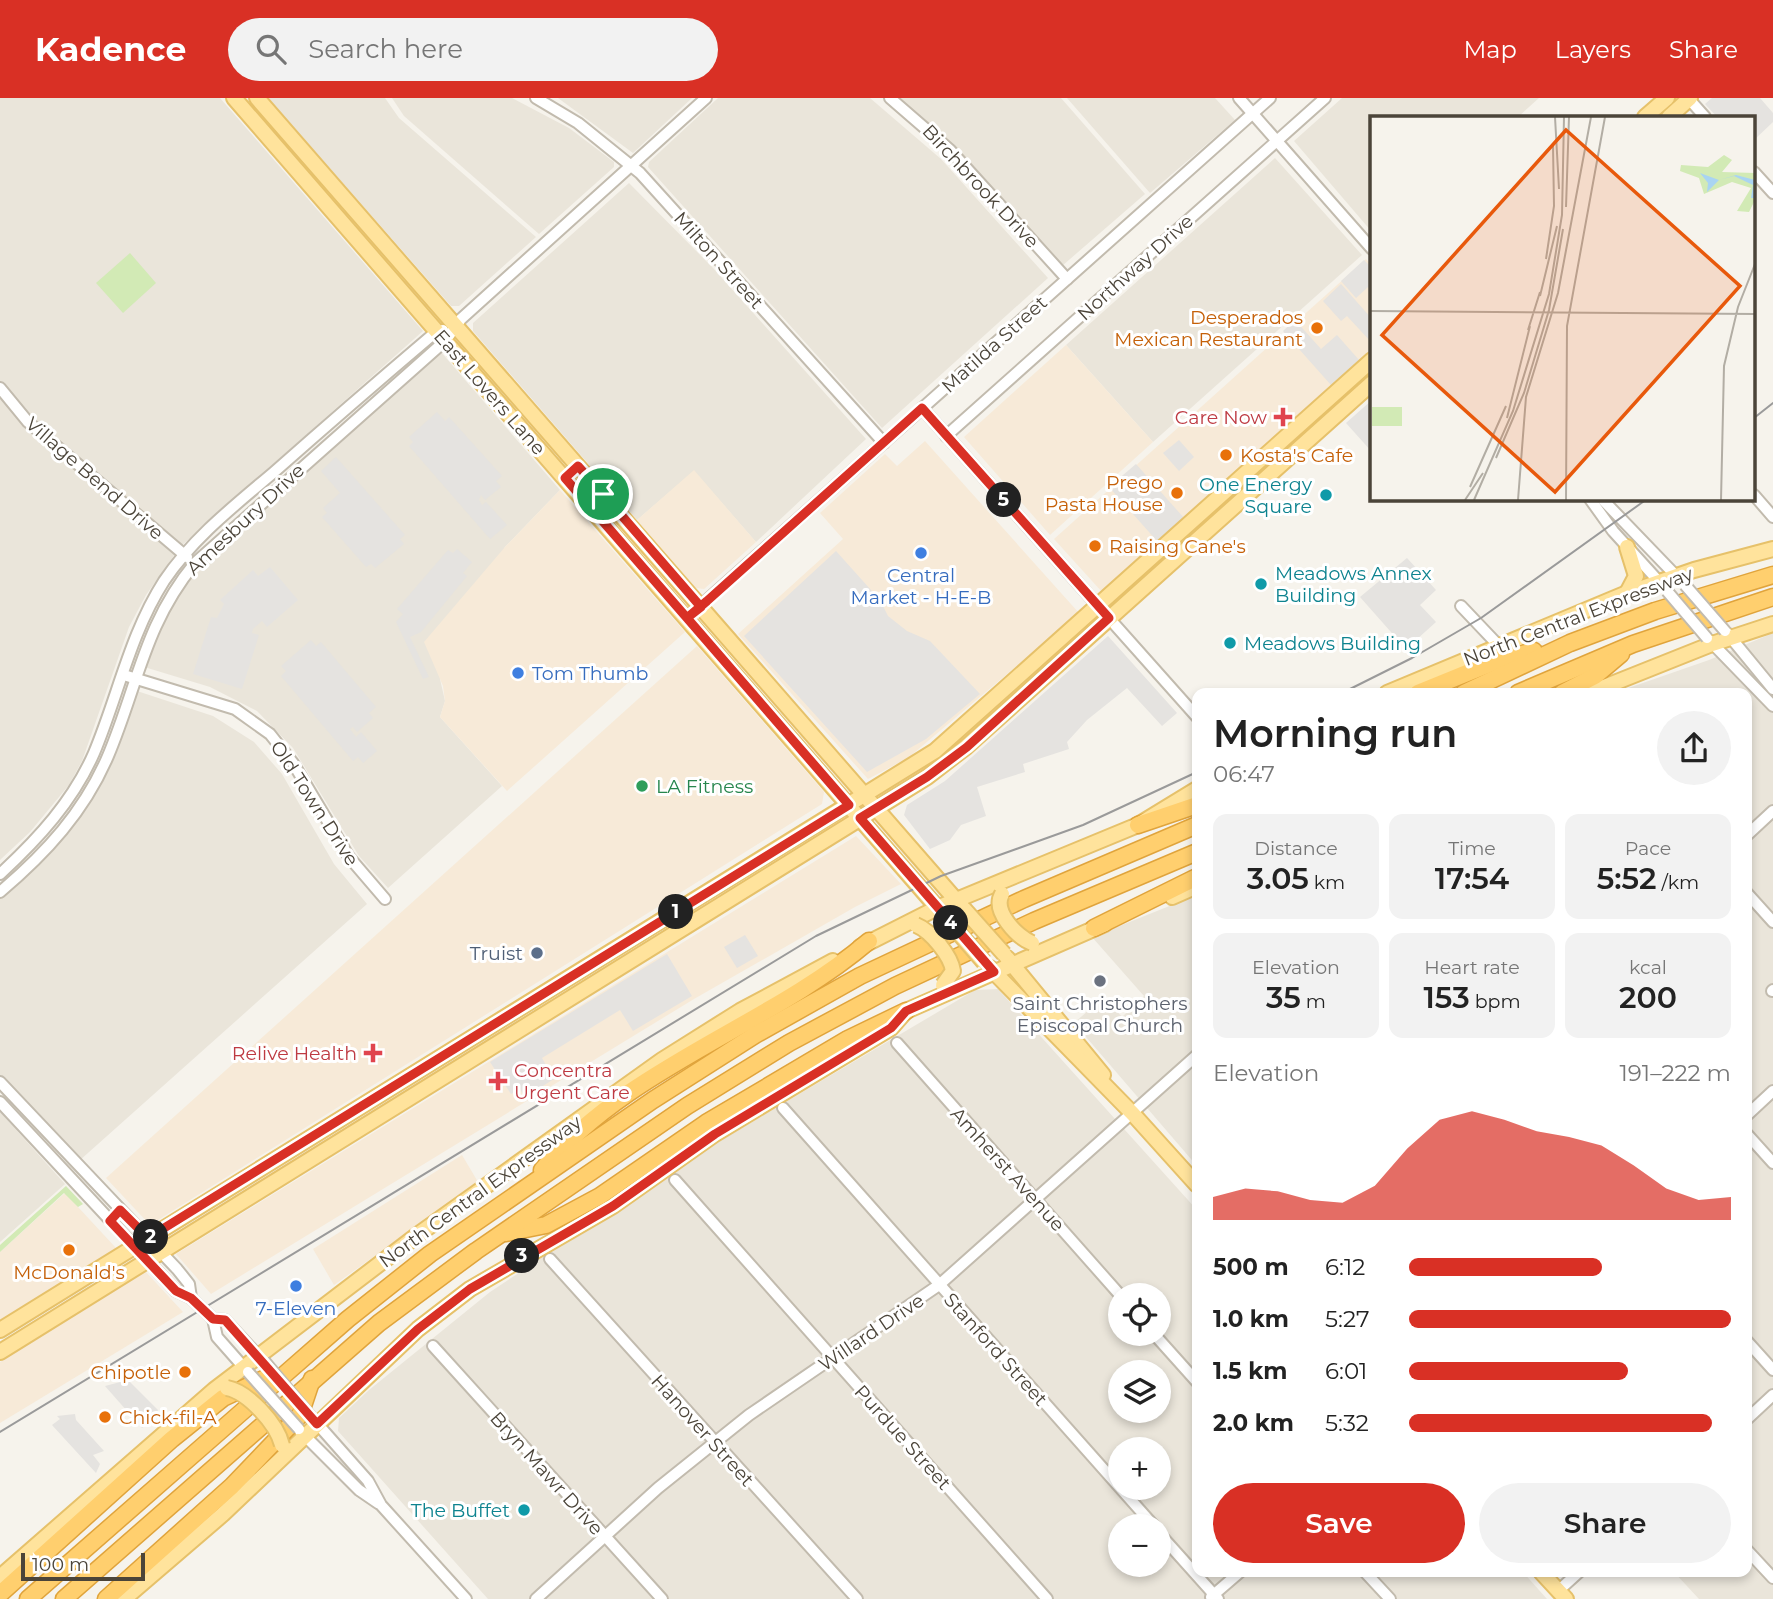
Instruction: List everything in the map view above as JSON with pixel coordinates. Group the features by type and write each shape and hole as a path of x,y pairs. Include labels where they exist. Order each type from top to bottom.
{"highway":[{"name":"North Central Expressway","path":"1475,688 1570,643 1655,611 1773,575"},
{"path":"1530,688 1633,644 1773,597"},
{"path":"1430,688 1504,658 1570,643"},
{"path":"1572,688 1595,676 1633,644"},
{"path":"1138,825 1192,807"},
{"name":"North Central Expressway","path":"28,1599 290,1367 430,1254 705,1066 860,976 1012,905 1192,827"},
{"path":"64,1599 312,1379 403,1305 500,1234 687,1106 815,1028 943,962 1192,854"},
{"path":"1094,928 1192,879"},
{"path":"529,1186 566,1141 622,1099 670,1067 833,972 869,942"},
{"path":"500,1234 545,1225 600,1196 706,1123 848,1039 906,1011"},
{"path":"0,1594 172,1439 223,1398 290,1367"},
{"path":"106,1599 232,1486 300,1415 312,1379"}],"main road":[{"name":"East Lovers Lane","path":"234,98 940,912 989,967 1133,1114"},
{"name":"East Lovers Lane","path":"257,98 877,807 1070,1031 1133,1114"},
{"path":"1646,116 1667,98"},
{"path":"1669,116 1689,98"},
{"path":"303,178 317,166"},
{"path":"0,1330 866,795 955,734 1370,362"},
{"path":"0,1352 927,777 967,747 1370,385"},
{"path":"1305,420 1317,433"},
{"path":"565,478 578,466"},
{"path":"1239,479 1251,492"},
{"path":"1627,593 1636,576 1628,547"},
{"name":"North Central Expressway","path":"1399,688 1627,593 1663,587 1773,550"},
{"path":"1601,688 1709,641 1773,624"},
{"name":"North Central Expressway","path":"0,1577 222,1387 416,1236 652,1067 740,1011 899,926 960,904 1031,867 1138,825 1192,792"},
{"path":"1031,867 1002,894 998,903 1000,911 1032,943 1052,946"},
{"path":"124,1599 223,1514 314,1420 418,1329 470,1289 613,1206 715,1134 891,1028 906,1011 939,991 1008,959 1052,946 1192,888"},
{"path":"899,926 916,925 926,931 952,962 953,971 939,991"},
{"path":"485,1030 495,1045"},
{"path":"369,1102 379,1117"},
{"path":"1133,1114 1192,1179"},
{"path":"271,1163 280,1179"},
{"path":"14,1322 23,1337"},
{"path":"222,1387 242,1392 274,1428 282,1451"},
{"path":"1546,1577 1562,1595"}],"street":[{"name":"Milton Street","path":"536,98 578,123 633,166 884,443"},
{"name":"Amesbury Drive","path":"0,874 36,840 75,788 94,752 121,674 150,603 184,554 207,529 308,442 455,325 706,98"},
{"name":"Birchbrook Drive","path":"890,98 943,143 1067,279"},
{"path":"1239,98 1370,247"},
{"name":"Matilda Street","path":"687,618 1270,98"},
{"name":"Northway Drive","path":"946,436 1325,98"},
{"path":"1689,98 1704,116"},
{"path":"1756,174 1773,193"},
{"name":"Amesbury Drive","path":"2,887 54,842 87,797 108,755 133,678 162,610 195,563 441,336"},
{"name":"Village Bend Drive","path":"0,388 28,422 195,563"},
{"path":"922,408 1192,711"},
{"path":"308,442 318,452"},
{"path":"1756,497 1773,517"},
{"path":"1591,500 1709,641 1773,706"},
{"path":"1603,500 1681,581 1773,688"},
{"path":"1461,606 1499,646"},
{"name":"Old Town Drive","path":"121,674 235,709 270,734 293,763 349,858 385,899"},
{"path":"75,788 87,797"},
{"path":"1752,830 1773,811"},
{"path":"1752,899 1773,922"},
{"name":"Amherst Avenue","path":"897,1043 1109,1283"},
{"name":"Willard Drive","path":"536,1599 714,1442 939,1285 1192,1060"},
{"path":"0,1082 162,1252 189,1283 191,1298"},
{"path":"1752,1110 1773,1091"},
{"path":"0,1102 176,1291 191,1298 213,1319 216,1337 302,1432 359,1490 381,1505 466,1599"},
{"name":"Stanford Street","path":"783,1108 1143,1514"},
{"path":"1752,1140 1773,1163"},
{"name":"Purdue Street","path":"675,1180 1047,1599"},
{"path":"110,1221 120,1210"},
{"name":"Hanover Street","path":"550,1259 857,1599"},
{"path":"213,1319 225,1320 261,1359 368,1481 381,1505"},
{"name":"Bryn Mawr Drive","path":"433,1346 662,1599"},
{"path":"1165,1346 1192,1376"},
{"path":"1752,1347 1773,1370"},
{"path":"1752,1414 1773,1395"},
{"path":"1171,1547 1192,1571"},
{"path":"1752,1555 1773,1578"},
{"path":"1197,1577 1214,1597 1235,1577"},
{"path":"1370,1577 1390,1599"},
{"path":"1562,1595 1575,1577"}],"shaded area":[{"path":"0,98 220,98 423,331 180,547 146,595 129,627 82,761 69,785 30,832 0,860"},
{"path":"268,98 385,98 399,118 536,237 459,306 451,306"},
{"path":"392,98 512,98 569,128 614,162 614,167 539,234 404,116"},
{"path":"558,98 692,98 633,153"},
{"path":"718,98 870,98 941,159 1048,278 882,428 648,167 649,162"},
{"path":"899,98 1061,98 1145,194 1062,266 944,136"},
{"path":"1067,98 1215,98 1235,120 1150,193"},
{"path":"1342,98 1539,98 1519,116 1370,116 1370,230 1294,141"},
{"path":"1712,98 1760,98 1773,113 1773,122 1756,138 1756,116 1716,116 1705,104"},
{"path":"1275,158 1362,255 1153,442 1066,345"},
{"path":"629,183 713,268 866,439 756,542 694,471 637,520 473,331 473,323"},
{"path":"1366,259 1370,264 1370,353 1102,592 1054,539"},
{"path":"1364,260 1370,266 1370,289 1368,287 1356,298 1341,281"},
{"path":"1341,284 1370,317 1370,341 1347,316 1341,321 1323,301"},
{"path":"1295,320 1321,349 1337,335 1359,360 1331,385 1283,331"},
{"path":"1066,345 1153,442 1050,535 964,437"},
{"path":"441,352 560,490 505,547 440,679 445,701 440,717 502,786 388,888 359,856 293,748 257,711 210,687 141,666 169,608 208,556"},
{"path":"1370,402 1370,450 1346,423"},
{"path":"437,412 445,421 449,417 502,476 496,481 501,487 485,500 481,495 479,500 482,505 486,502 507,525 490,539 409,446 413,442 409,437"},
{"path":"1179,440 1194,457 1179,471 1163,453"},
{"path":"925,441 1079,613 908,758 868,779 738,634 843,539 820,513 885,454 897,466"},
{"path":"336,457 405,535 400,539 404,544 375,568 371,564 366,567 322,517 327,513 323,508 340,493 321,471"},
{"path":"1136,464 1184,518 1157,541 1109,487"},
{"path":"694,470 756,542 704,589 696,588 637,520"},
{"path":"560,490 685,632 507,791 440,717 445,701 443,686 424,642 505,547"},
{"path":"457,549 472,562 463,573 467,576 421,632 410,637 429,677 423,679 396,622 403,614 397,609 448,550 453,553"},
{"path":"836,551 880,600 888,616 907,631 930,641 980,694 926,739 867,772 744,636"},
{"path":"1407,558 1436,590 1420,605 1436,622 1406,649 1360,597"},
{"path":"270,567 298,600 267,627 262,621 253,629 252,633 259,635 242,689 193,674 211,617 217,618 224,604 220,600 253,570 258,576"},
{"path":"1773,633 1773,1599 1699,1599 1679,1577 1752,1577 1752,688 1628,688 1709,660"},
{"path":"1108,636 1177,713 1162,726 1127,688 1087,720 1067,742 1069,749 1023,764 1025,772 977,787 986,816 961,825 950,840 930,849 904,815 907,805 945,781"},
{"path":"311,640 316,646 321,642 376,707 369,713 373,718 357,732 353,727 350,729 356,737 361,732 377,751 363,763 358,757 353,761 281,676 286,671 281,666"},
{"path":"697,646 824,792 822,804 150,1225 106,1178"},
{"path":"134,690 213,716 254,742 282,774 334,864 367,904 79,1161 0,1076 0,897 72,824"},
{"path":"856,836 901,884 855,907 694,999 211,1294 176,1254"},
{"path":"1192,897 1192,1160 1074,1023 1104,997 1122,1017 1144,996 1092,937"},
{"path":"745,935 758,956 737,968 724,947"},
{"path":"667,954 692,996 633,1031 620,1010 542,1058 554,1079 525,1097 520,1089 511,1094 490,1062"},
{"path":"998,989 1192,1204 1192,1577 1527,1577 1547,1599 488,1599 338,1431 339,1418 369,1390 490,1292 703,1151 975,990"},
{"path":"0,1112 65,1184 0,1242"},
{"path":"462,1155 478,1182 334,1285 313,1249"},
{"path":"65,1193 116,1248 0,1320 0,1252"},
{"path":"145,1271 183,1312 0,1423 0,1362"},
{"path":"128,1380 158,1410 155,1417 142,1428 105,1386"},
{"path":"75,1414 76,1420 104,1451 93,1455 100,1464 96,1473 52,1425 60,1419 57,1416"}],"green space":[{"path":"130,253 156,283 123,313 96,283"},
{"path":"66,1186 83,1204 78,1207 64,1193 0,1252 0,1245"}],"tram line":[{"path":"1756,416 1773,403"},
{"path":"1352,688 1412,658 1481,618 1646,500"},
{"path":"0,1432 816,936 941,876 1083,825 1192,774"}],"place":[{"name":"Desperados Mexican Restaurant","path":"1317,328"},
{"name":"Care Now","path":"1283,417"},
{"name":"Kosta's Cafe","path":"1226,455"},
{"name":"Prego Pasta House","path":"1177,493"},
{"name":"One Energy Square","path":"1326,495"},
{"name":"Raising Cane's","path":"1095,546"},
{"name":"Central Market - H-E-B","path":"921,553"},
{"name":"Meadows Annex Building","path":"1261,584"},
{"name":"Meadows Building","path":"1230,643"},
{"name":"Tom Thumb","path":"518,673"},
{"name":"LA Fitness","path":"642,786"},
{"name":"Truist","path":"537,953"},
{"name":"Saint Christophers Episcopal Church","path":"1100,981"},
{"name":"Relive Health","path":"373,1053"},
{"name":"Concentra Urgent Care","path":"498,1081"},
{"name":"McDonald's","path":"69,1250"},
{"name":"7-Eleven","path":"296,1286"},
{"name":"Chipotle","path":"185,1372"},
{"name":"Chick-fil-A","path":"105,1417"},
{"name":"The Buffet","path":"524,1510"}],"route":[{"path":"603,494 578,466 565,478 687,618 701,607 922,408 1109,618 967,747 927,777 860,818 994,972 906,1011 891,1028 715,1134 613,1206 522,1256 470,1289 418,1329 317,1424 253,1348 225,1320 213,1319 191,1298 176,1291 110,1221 120,1210 148,1238 849,805 687,618 701,607 603,494"}]}
